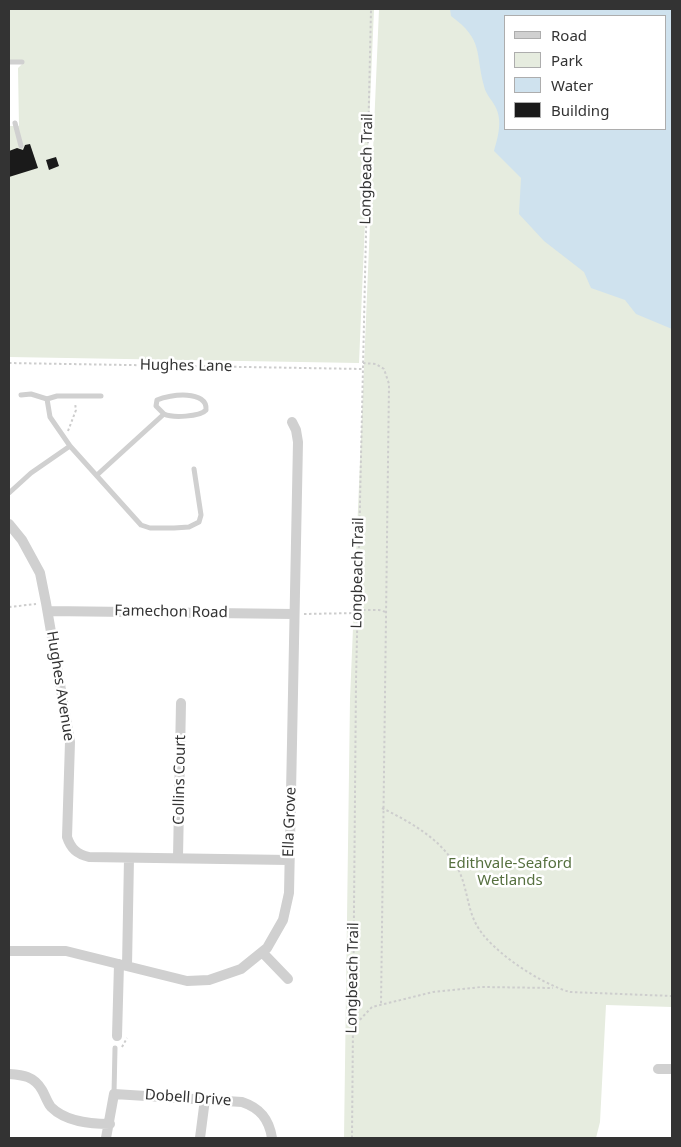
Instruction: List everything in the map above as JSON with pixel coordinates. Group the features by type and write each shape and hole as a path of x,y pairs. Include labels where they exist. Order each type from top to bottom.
{"street":[{"name":"Ella Grove","path":"9,951 66,951 187,981 209,980 241,969 267,948 283,920 289,893 288,860 294,702 298,442 296,430 292,422"},
{"name":"Hughes Avenue","path":"9,524 22,540 40,574 47,607 70,742 67,837 74,850 80,855 129,858 178,857 288,860"},
{"name":"Famechon Road","path":"47,607 294,614"},
{"name":"Collins Court","path":"178,857 181,703"},
{"path":"117,1036 129,858"},
{"path":"262,952 288,979"},
{"path":"658,1069 672,1069"},
{"path":"9,1074 28,1076 41,1088 49,1105 59,1114 88,1124 110,1124"},
{"path":"106,1138 114,1094"},
{"name":"Dobell Drive","path":"114,1094 236,1101 256,1108 268,1121 272,1138"},
{"path":"200,1138 204,1099"}],"lane":[{"path":"9,62 22,62"},
{"path":"15,122 21,146"},
{"path":"21,396 34,394 47,399 57,396 101,396"},
{"path":"166,396 198,397 206,405 206,410 202,414 177,417 164,414 158,409 155,402 166,396"},
{"path":"47,399 49,416 62,436 140,524 149,528 189,527 200,520 201,502 194,469"},
{"path":"96,475 164,414"},
{"path":"9,493 31,473 70,446"},
{"path":"114,1048 114,1094"}],"path":[{"name":"Longbeach Trail","path":"352,1138 358,610 371,9"},
{"name":"Hughes Lane","path":"9,363 363,369"},
{"path":"363,363 376,364 384,369 389,384 382,808 381,1004"},
{"path":"62,436 70,429 76,410 74,396"},
{"path":"9,607 47,607"},
{"path":"358,610 380,610 386,612"},
{"path":"294,614 358,613"},
{"path":"382,808 415,824 444,850 458,870 476,924 486,938 515,963 555,988"},
{"path":"353,1027 372,1007 381,1004 433,992 480,987 555,988 570,992 672,996"}],"green space":[{"path":"9,9 374,9 359,363 9,357 9,126 19,126 18,68 23,63 9,63"},
{"name":"Edithvale-Seaford Wetlands","path":"379,9 672,9 672,1007 606,1005 600,1122 596,1138 344,1138 350,699"}],"water":[{"path":"450,9 672,9 672,329 636,314 625,300 591,288 584,272 544,241 519,214 521,178 494,151 499,128 499,117 485,89 474,40 462,25 451,16"}],"building":[{"path":"30,144 38,168 9,177 9,151 17,148 23,150 25,145"},
{"path":"56,157 59,166 49,170 46,160"}]}
